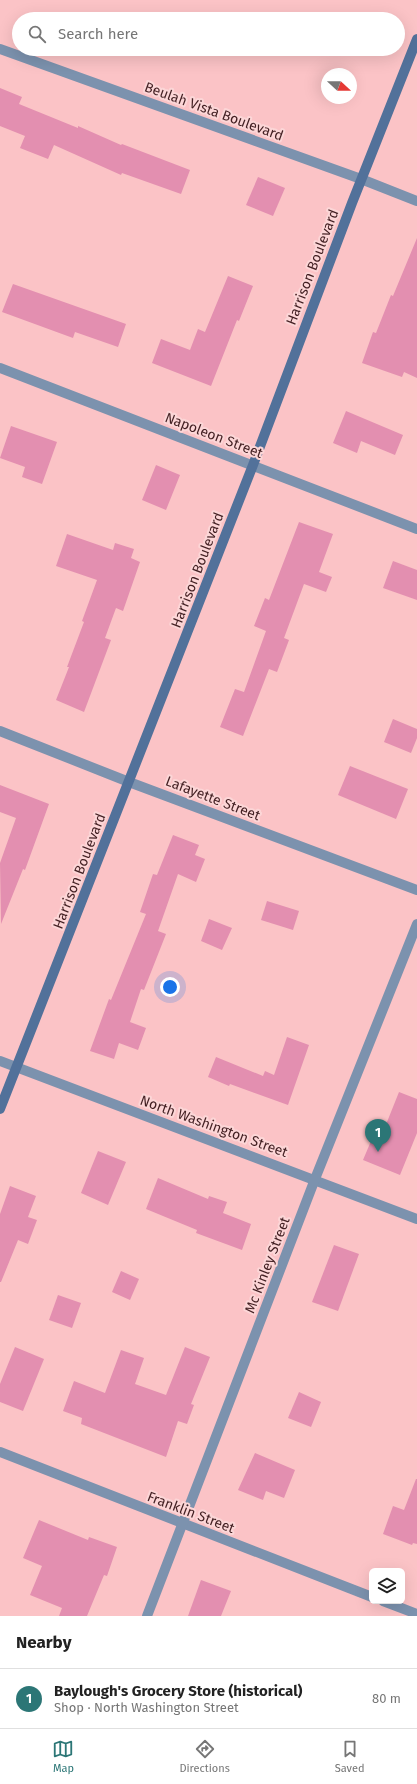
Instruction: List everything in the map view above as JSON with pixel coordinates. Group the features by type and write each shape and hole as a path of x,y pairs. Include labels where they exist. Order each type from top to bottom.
{"street":[{"name":"Harrison Boulevard","path":"0,1109 253,465 361,179 417,39"},
{"name":"Beulah Vista Boulevard","path":"0,49 12,53"},
{"name":"Beulah Vista Boulevard","path":"19,56 361,179 417,201"},
{"name":"Napoleon Street","path":"0,368 253,465 417,530"},
{"name":"Lafayette Street","path":"0,731 129,782 417,890"},
{"name":"Mc Kinley Street","path":"146,1616 183,1524 315,1179 417,924"},
{"name":"North Washington Street","path":"0,1061 315,1179 417,1219"},
{"name":"Franklin Street","path":"0,1452 369,1596"},
{"path":"391,1604 417,1614"}],"building":[{"path":"0,88 22,97 19,104 78,128 78,126 121,145 122,144 190,170 181,194 122,173 121,175 54,145 48,159 20,148 25,136 0,126"},
{"path":"258,177 285,188 273,216 246,205"},
{"path":"417,238 417,378 404,372 402,377 362,363 373,332 376,333 391,295 393,296"},
{"path":"228,276 253,286 239,321 237,320 211,386 152,363 161,339 190,350 198,329 205,332"},
{"path":"13,284 126,324 118,347 75,332 73,338 2,312"},
{"path":"346,411 403,435 395,455 361,441 357,453 333,443"},
{"path":"11,426 57,442 42,484 22,477 25,467 0,458"},
{"path":"156,465 180,475 166,510 142,500"},
{"path":"299,522 333,534 319,572 332,577 326,592 304,584 284,638 289,640 277,672 269,669 243,736 220,727 235,689 244,692 266,631 254,626 265,598 269,600"},
{"path":"67,534 113,550 115,543 134,549 131,558 140,562 123,611 116,608 105,638 111,640 84,712 56,700 69,667 67,667 84,622 82,621 97,580 56,566"},
{"path":"393,561 417,570 417,600 383,588"},
{"path":"393,719 417,729 417,738 411,753 384,742"},
{"path":"350,766 408,789 396,819 338,795"},
{"path":"0,785 49,804 25,870 23,869 1,924 0,863 16,818 0,812"},
{"path":"173,835 199,845 195,855 205,859 196,882 178,874 158,931 166,934 144,990 141,989 130,1022 146,1028 138,1050 119,1043 114,1059 90,1051 109,999 111,1000 146,914 140,912 153,874 157,875"},
{"path":"267,901 299,911 293,930 261,920"},
{"path":"209,919 232,928 222,950 201,941"},
{"path":"287,1037 309,1045 288,1105 230,1084 229,1086 208,1077 216,1057 263,1076 265,1071 274,1075"},
{"path":"399,1092 417,1099 417,1133 400,1175 363,1160 374,1134 381,1137"},
{"path":"98,1151 126,1162 108,1205 81,1193"},
{"path":"158,1178 208,1199 209,1196 227,1202 223,1213 251,1224 242,1250 196,1233 197,1230 146,1209"},
{"path":"10,1186 36,1196 28,1217 37,1220 28,1244 18,1240 0,1282 0,1214"},
{"path":"334,1245 359,1254 338,1311 312,1302"},
{"path":"121,1271 139,1279 130,1300 112,1292"},
{"path":"58,1295 81,1303 72,1328 49,1320"},
{"path":"15,1347 44,1359 23,1411 0,1402 0,1384"},
{"path":"185,1347 210,1357 191,1404 194,1405 187,1424 178,1421 166,1457 81,1424 82,1418 63,1411 74,1381 105,1393 121,1350 144,1358 135,1384 166,1395"},
{"path":"299,1392 321,1402 311,1427 288,1418"},
{"path":"255,1453 295,1470 284,1498 266,1491 263,1500 238,1490"},
{"path":"416,1479 417,1544 413,1543 412,1545 383,1534 393,1506 404,1510"},
{"path":"39,1520 88,1540 89,1537 117,1547 107,1576 104,1575 87,1616 59,1616 62,1608 30,1595 42,1566 23,1558"},
{"path":"201,1580 231,1591 221,1616 188,1616"}],"place":[{"name":"Baylough's Grocery Store (historical)","path":"378,1152"}]}
